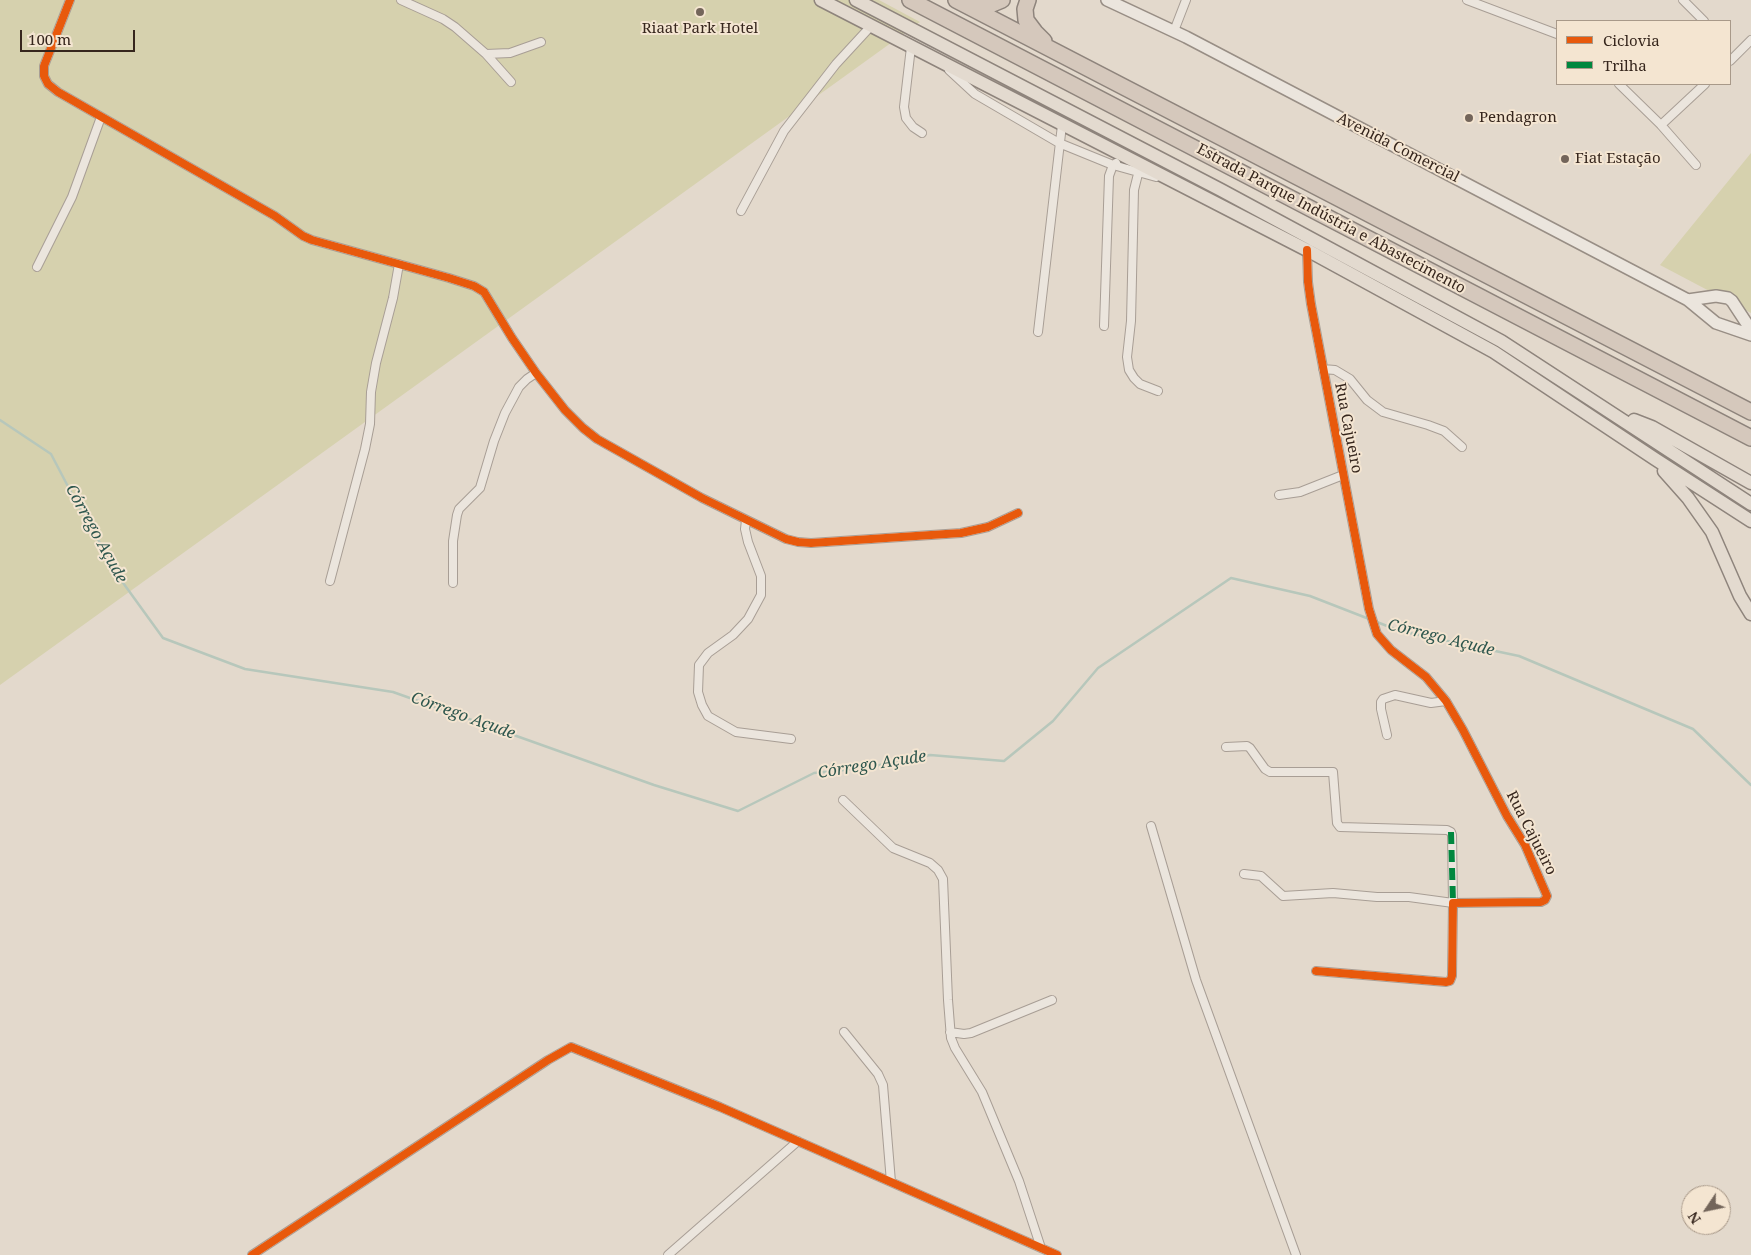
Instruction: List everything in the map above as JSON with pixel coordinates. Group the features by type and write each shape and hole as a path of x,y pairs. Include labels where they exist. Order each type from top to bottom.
{"highway":[{"name":"Estrada Parque Indústria e Abastecimento","path":"910,0 1751,438"},
{"path":"959,2 984,7 1002,0"},
{"path":"1028,0 1025,9 1026,20 1035,32 1060,54"},
{"name":"Estrada Parque Indústria e Abastecimento","path":"959,2 1751,412"}],"main road":[{"path":"821,0 1123,156 1139,169 1168,179 1307,250 1494,352 1751,521"},
{"path":"856,0 1221,190 1501,340 1751,504"},
{"path":"1608,409 1652,427 1751,483"},
{"path":"1655,459 1688,498 1712,532 1740,596 1751,614"}],"street":[{"path":"70,0 47,58 44,76 48,84 58,92 276,216 302,236 449,278 474,286 484,292 536,373 565,410 597,439 702,498 786,539 811,543 961,533 988,527 1018,513"},
{"path":"401,0 443,19 455,27 486,54 511,82"},
{"name":"Avenida Comercial","path":"1107,0 1174,32 1688,300 1712,321 1751,335"},
{"path":"1174,32 1186,0"},
{"path":"1467,0 1556,34"},
{"path":"1684,0 1703,20"},
{"path":"741,211 784,131 836,64 871,26"},
{"path":"1731,59 1751,40"},
{"path":"486,54 510,53 541,42"},
{"path":"911,47 904,107 906,118 913,127 922,133"},
{"path":"1731,49 1736,54"},
{"path":"940,62 975,94 1059,143 1113,165 1139,169 1134,190 1127,357 1129,370 1134,378 1140,384 1158,391"},
{"path":"1620,85 1661,125 1696,165"},
{"path":"1661,125 1704,85"},
{"path":"37,267 72,197 101,117"},
{"path":"1038,332 1062,125"},
{"path":"1104,326 1109,176 1113,165 1123,156"},
{"name":"Rua Cajueiro","path":"1307,250 1308,282 1323,369 1369,609 1377,634 1391,650 1426,677 1446,702 1525,846 1547,896 1541,902 1453,903"},
{"path":"330,581 365,449 370,424 371,392 376,364 399,264"},
{"path":"1688,300 1724,297 1732,301 1751,330"},
{"path":"1726,325 1734,319 1735,305"},
{"path":"1323,369 1335,370 1350,379 1367,400 1383,412 1444,431 1462,447"},
{"path":"453,583 453,541 459,509 480,488 494,441 518,387 536,373"},
{"path":"1279,496 1300,492 1343,475"},
{"path":"746,520 745,529 748,542 761,576 761,595 748,619 733,635 708,653 699,665 698,692 708,716 736,732 791,739"},
{"path":"1387,735 1380,709 1380,702 1383,699 1395,695 1430,703 1446,702"},
{"path":"1226,747 1247,746 1265,769 1270,772 1333,772 1337,823 1340,827 1451,832 1453,903 1452,976 1450,981 1316,971"},
{"path":"842,800 893,848 930,863 938,870 943,879 950,1032 955,1048 982,1092 1019,1181 1041,1248"},
{"path":"1151,826 1196,980 1296,1255"},
{"path":"1244,874 1260,876 1283,896 1333,893 1377,898 1409,897 1453,903"},
{"path":"950,1032 971,1033 1052,1000"},
{"path":"844,1032 878,1074 883,1084 891,1182"},
{"path":"252,1255 548,1060 571,1047 720,1107 1057,1255"},
{"path":"668,1255 798,1141"}],"shaded area":[{"path":"0,0 879,0 920,22 0,685"},
{"path":"1751,153 1751,313 1660,265"}],"waterway":[{"name":"Córrego Açude","path":"0,420 51,454 121,580 163,638 245,669 393,692 654,785 738,811 814,773 865,768 930,755 1004,761 1053,721 1098,668 1231,578 1310,596 1400,631 1519,656 1693,729 1751,785"}],"marked path":[{"path":"1451,832 1453,903"}],"cycle path":[{"path":"70,0 44,66 44,76 48,84 58,92 275,216 303,236 449,278 474,286 484,292 536,373 565,410 583,428 597,439 702,498 786,539 811,543 961,533 988,527 1018,513"},
{"path":"1307,250 1311,304 1369,609 1377,634 1391,650 1426,677 1446,701 1507,816 1525,845 1547,896 1541,902 1453,903 1452,976 1450,981 1316,971"},
{"path":"252,1255 548,1060 571,1047 720,1107 1057,1255"}],"place":[{"name":"Riaat Park Hotel","path":"700,12"},
{"name":"Pendagron","path":"1469,118"},
{"name":"Fiat Estação","path":"1565,159"}]}
